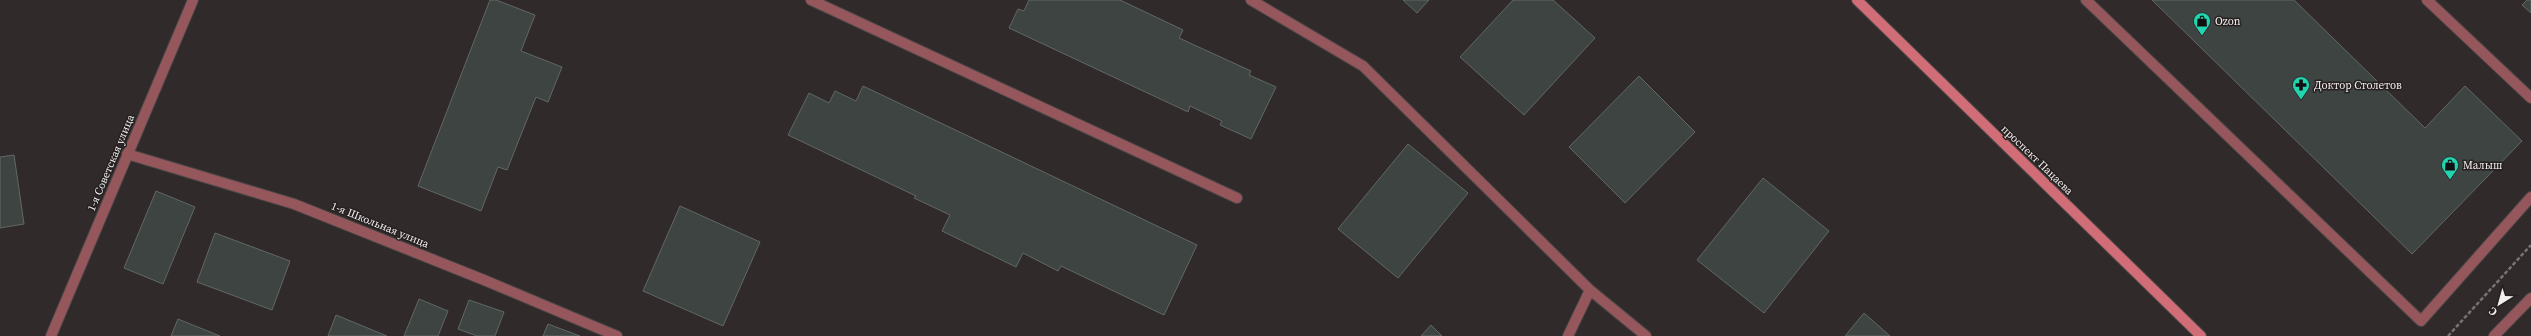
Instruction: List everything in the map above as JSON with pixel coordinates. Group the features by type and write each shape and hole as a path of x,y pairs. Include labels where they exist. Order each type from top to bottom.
{"main road":[{"name":"проспект Пацаева","path":"1857,0 2201,336"}],"street":[{"name":"1-я Советская улица","path":"51,336 193,0"},
{"path":"811,0 1237,198"},
{"path":"1251,0 1363,66 1590,290 1646,336"},
{"path":"2086,0 2421,321 2531,196"},
{"path":"2427,0 2531,98"},
{"name":"1-я Школьная улица","path":"127,154 294,204 484,280 617,336"},
{"path":"1568,336 1590,290"},
{"path":"2494,336 2531,298"}],"path":[{"path":"2448,336 2531,245"}],"building":[{"path":"490,0 496,0 535,15 521,51 562,67 548,102 536,97 507,170 498,167 481,211 418,186"},
{"path":"1029,0 1120,0 1183,30 1179,38 1251,71 1249,75 1276,87 1251,139 1220,125 1222,121 1190,106 1188,112 1009,28 1018,9 1024,11"},
{"path":"1403,0 1429,0 1417,13"},
{"path":"1513,0 1553,0 1595,38 1524,115 1460,57"},
{"path":"2152,0 2294,0 2425,128 2465,86 2522,141 2412,254"},
{"path":"2527,0 2531,0 2531,13 2522,5"},
{"path":"1639,76 1695,132 1625,203 1569,147"},
{"path":"863,86 1197,245 1164,315 1061,266 1058,271 1023,253 1016,267 942,231 950,215 914,198 916,196 788,135 809,93 829,103 835,91 856,101"},
{"path":"1408,144 1468,193 1398,278 1338,229"},
{"path":"14,155 24,224 0,228 0,157"},
{"path":"1763,178 1829,231 1764,313 1697,260"},
{"path":"156,191 195,207 163,284 124,268"},
{"path":"680,206 760,242 723,326 643,291"},
{"path":"215,233 290,261 272,310 197,282"},
{"path":"419,299 448,311 438,336 404,336"},
{"path":"469,300 504,312 495,336 477,336 458,329"},
{"path":"1864,313 1890,336 1845,336"},
{"path":"336,315 387,336 328,336"},
{"path":"178,319 220,336 171,336"},
{"path":"548,324 580,336 543,336"},
{"path":"1431,325 1442,336 1421,336"}],"place":[{"name":"Ozon","path":"2202,36"},
{"name":"Доктор Столетов","path":"2301,100"},
{"name":"Малыш","path":"2450,180"}]}
